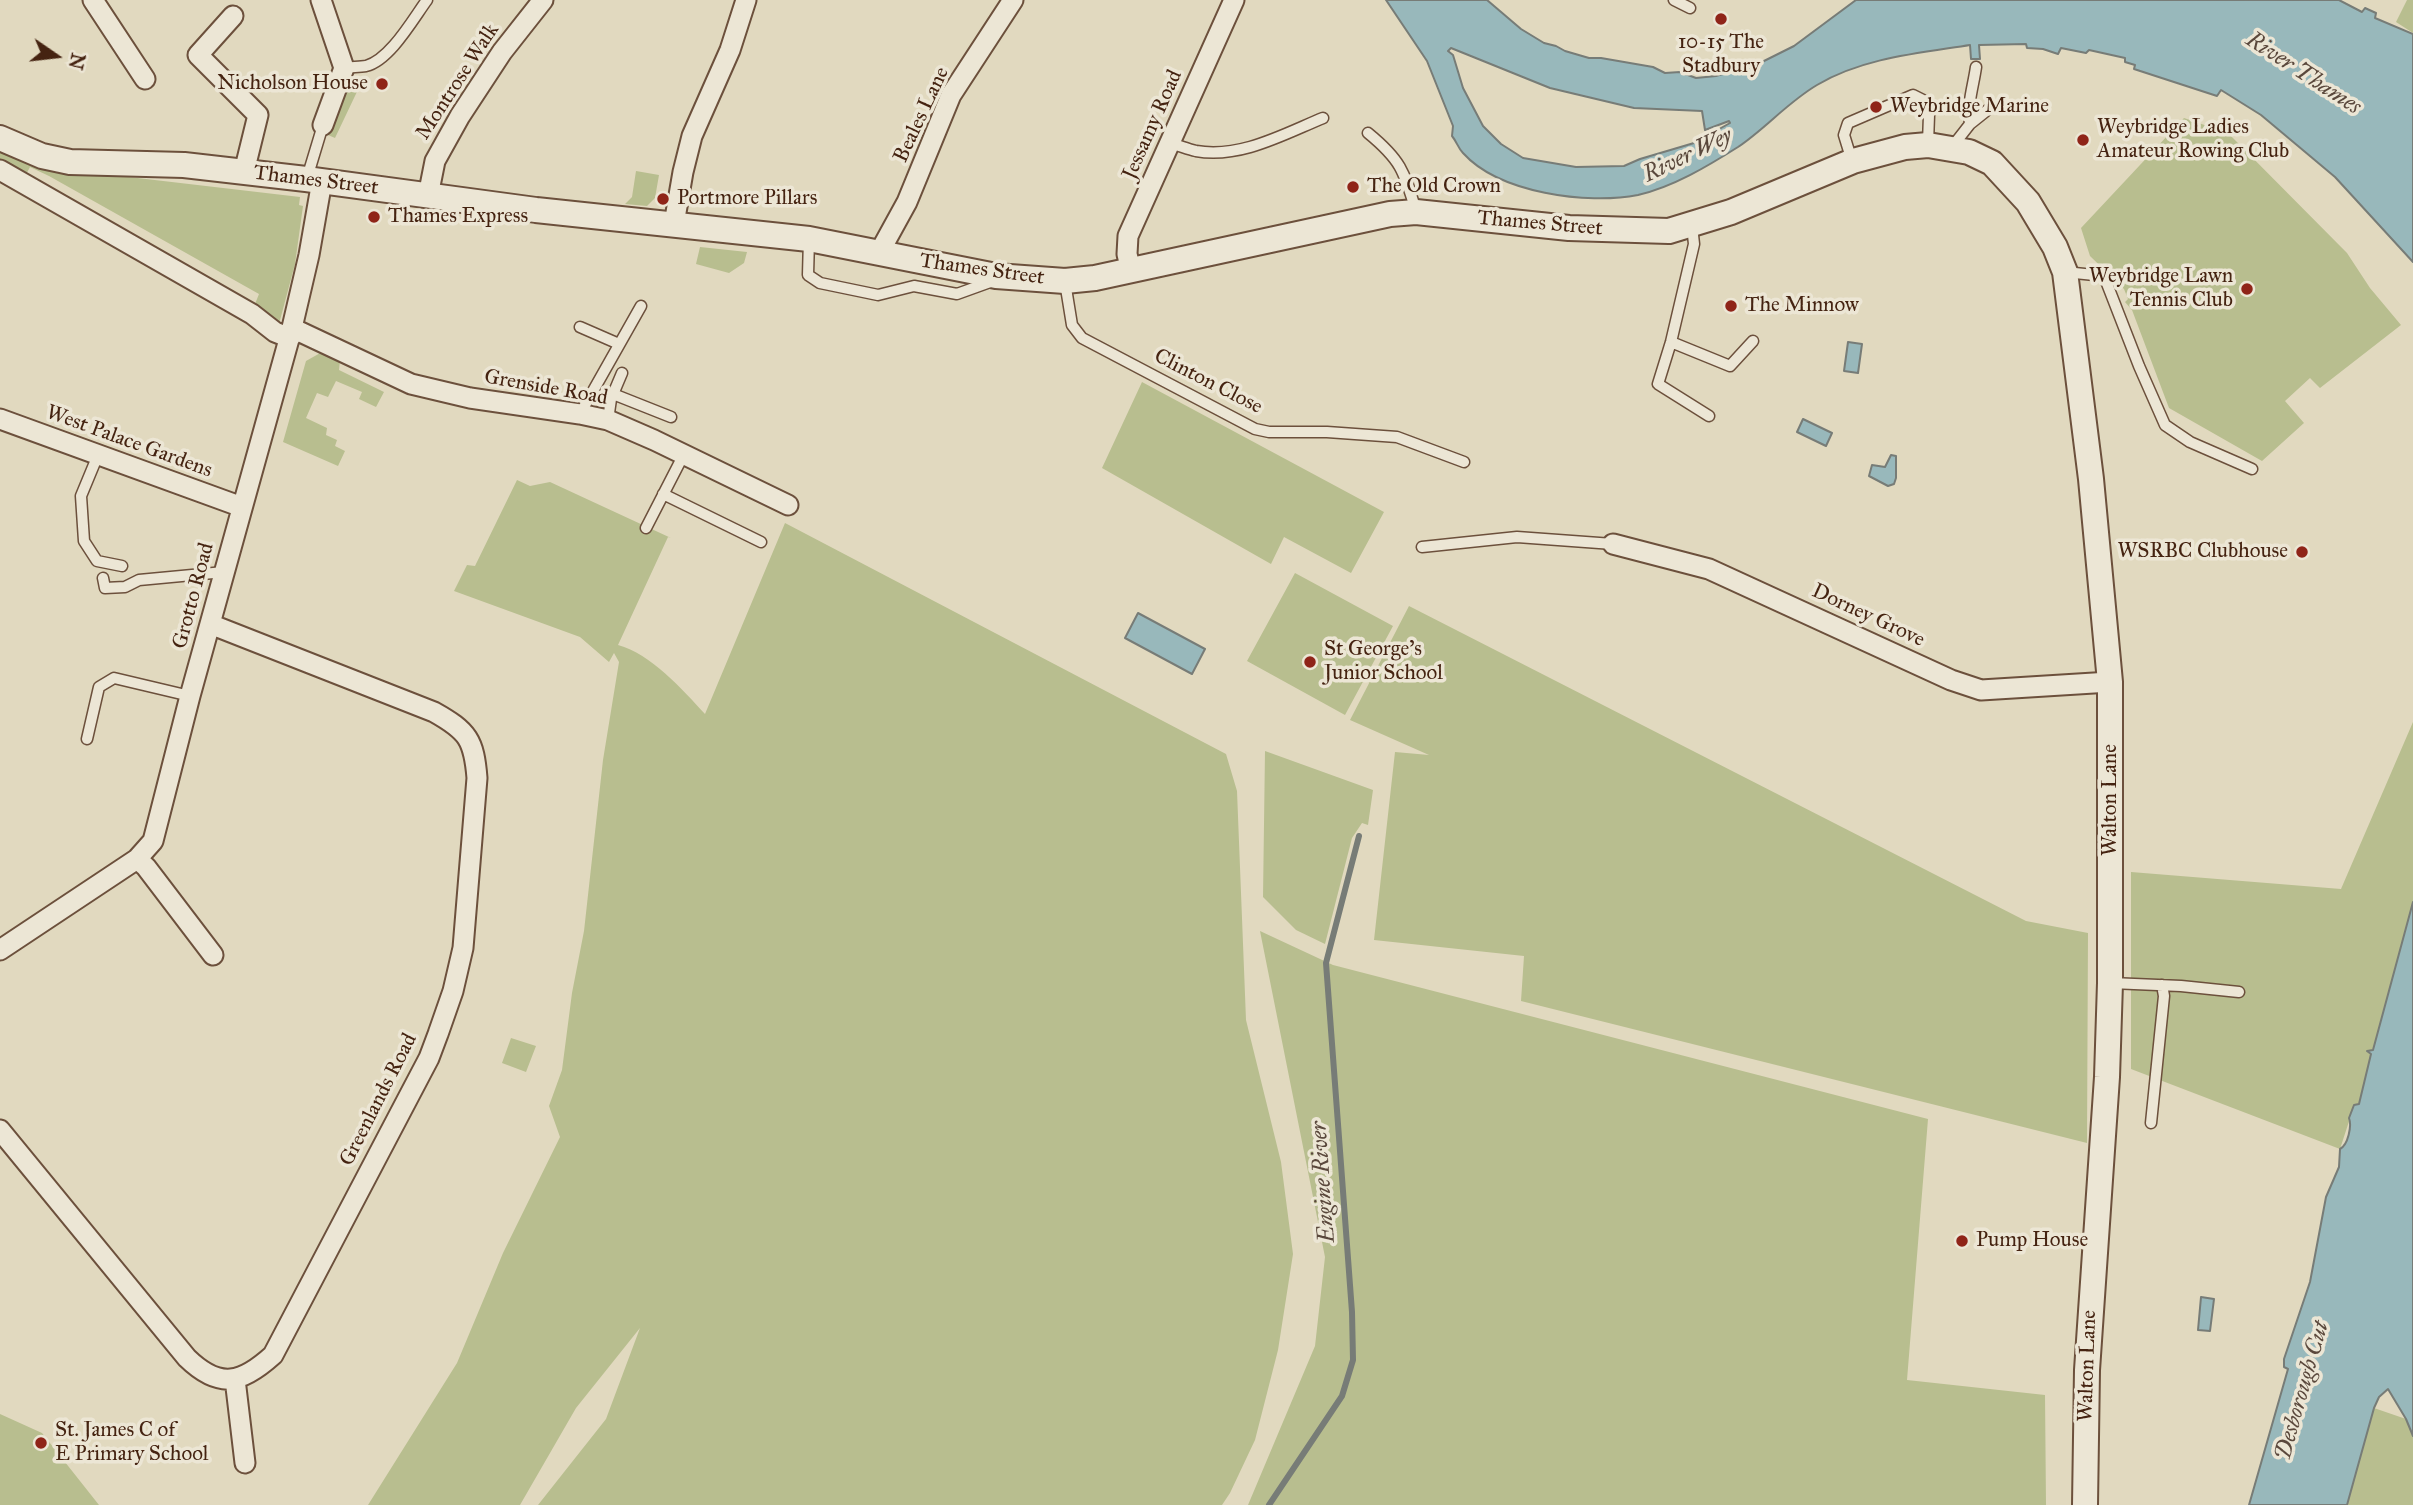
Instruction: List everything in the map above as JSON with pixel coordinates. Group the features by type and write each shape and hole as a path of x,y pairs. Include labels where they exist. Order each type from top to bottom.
{"street":[{"path":"93,0 145,79"},
{"path":"321,0 344,68 323,125"},
{"name":"Montrose Walk","path":"428,196 435,160 454,125 502,52 543,0"},
{"path":"674,224 692,136 730,50 746,0"},
{"name":"Beales Lane","path":"878,253 907,202 951,95 1013,0"},
{"name":"Jessamy Road","path":"1131,271 1127,254 1128,236 1234,0"},
{"path":"233,16 198,55 258,115 244,172"},
{"name":"Thames Street","path":"0,138 58,160 184,165 536,210 809,239 1003,277 1065,281 1131,271 1358,220 1416,212 1569,228 1669,231 1731,212 1853,161 1905,147 1940,146"},
{"name":"Walton Lane","path":"1940,146 1969,152 1992,163 2013,184 2042,225 2065,272 2091,479 2110,682 2110,983 2107,1077 2087,1370 2085,1505"},
{"path":"0,170 252,314 275,332 291,333"},
{"name":"Grotto Road","path":"0,950 137,859 153,841 190,696 291,333 309,255 314,180"},
{"name":"Grenside Road","path":"291,333 411,384 608,420 788,505"},
{"name":"West Palace Gardens","path":"0,419 242,507"},
{"name":"Dorney Grove","path":"1613,544 1709,569 1951,680 1980,690 2110,682"},
{"name":"Greenlands Road","path":"210,624 435,712 466,735 475,752 477,778 463,948 453,991 429,1058 273,1355 243,1378 235,1379"},
{"path":"137,859 213,955"},
{"path":"0,1130 187,1358 212,1377 235,1379 244,1463"}],"lane":[{"path":"344,68 368,65 379,60 394,45 427,0"},
{"path":"1674,0 1690,8"},
{"path":"1970,124 1968,104 1976,67"},
{"path":"1853,161 1843,135 1849,122 1913,95 1925,101 1940,146 1990,108"},
{"path":"1169,143 1205,152 1237,149 1262,143 1323,118"},
{"path":"314,180 323,125"},
{"path":"1368,133 1391,152 1404,171 1416,212"},
{"path":"1692,225 1693,244 1671,342 1658,384 1709,416"},
{"path":"809,239 808,275 812,280 870,294 888,293 914,286 963,294 1003,277"},
{"path":"2065,272 2104,276 2165,425 2190,442 2252,468"},
{"name":"Clinton Close","path":"1065,281 1072,325 1082,338 1255,429 1269,432 1328,432 1398,437 1464,462"},
{"path":"580,414 641,306"},
{"path":"580,327 619,344"},
{"path":"1671,342 1730,366 1753,341"},
{"path":"608,420 613,394 622,373"},
{"path":"613,394 671,417"},
{"path":"646,528 684,454"},
{"path":"98,455 81,496 84,541 97,561 122,566"},
{"path":"663,494 761,542"},
{"path":"1422,547 1517,537 1613,544"},
{"path":"103,578 105,587 125,587 139,580 224,572"},
{"path":"87,739 99,687 114,678 190,696"},
{"path":"2110,983 2239,992"},
{"path":"2151,1123 2164,996 2162,985"}],"green space":[{"path":"2407,0 2413,0 2413,33 2396,22"},
{"path":"364,77 335,138 328,135 336,110 345,94 356,81"},
{"name":"Weybridge Lawn Tennis Club","path":"2184,118 2228,133 2347,253 2370,288 2401,325 2320,388 2310,378 2285,401 2304,423 2262,461 2169,408 2132,310 2125,302 2128,299 2124,289 2090,256 2081,228"},
{"path":"0,149 52,168 300,197 299,205 303,206 295,264 279,324 253,309 259,294 49,176 30,167 22,182 0,168"},
{"path":"636,171 659,175 655,198 647,206 625,204 632,197"},
{"path":"700,247 747,252 744,263 729,273 696,264"},
{"path":"322,352 340,360 339,370 384,392 376,407 359,399 362,392 336,381 328,397 317,393 306,418 327,428 326,435 337,440 335,446 345,451 338,466 283,442 306,361"},
{"path":"1142,382 1384,512 1351,573 1284,537 1271,564 1102,468"},
{"path":"517,480 530,486 550,482 671,538 668,537 618,645 654,664 705,714 785,523 1226,754 1237,791 1246,1020 1281,1162 1293,1254 1278,1350 1255,1440 1222,1505 538,1505 606,1419 640,1328 576,1408 520,1505 368,1505 457,1363 503,1253 560,1137 549,1106 562,1070 572,993 584,931 603,760 619,662 614,653 609,662 580,637 454,591 467,565 475,566"},
{"path":"1295,573 1393,626 1345,715 1247,661"},
{"path":"1409,606 2026,921 2088,933 2087,1143 1521,1001 1524,956 1374,940 1395,752 1429,755 1350,720"},
{"path":"2413,722 2413,908 2359,1105 2354,1106 2340,1149 2131,1069 2131,872 2341,889"},
{"path":"1265,751 1373,790 1368,825 1362,823 1352,838 1325,944 1296,930 1263,897"},
{"path":"1260,931 1333,965 1928,1119 1907,1380 2045,1395 2046,1505 1248,1505 1315,1346 1325,1257"},
{"path":"511,1038 536,1046 526,1072 502,1063"},
{"path":"2374,1408 2406,1419 2413,1431 2413,1505 2347,1505"},
{"path":"0,1414 42,1433 99,1505 0,1505"}],"water":[{"path":"1386,0 1487,0 1521,29 1544,43 1565,51 1589,58 1653,67 1665,73 1680,72 1696,78 1716,76 1762,62 1794,46 1856,0 2339,0 2362,12 2365,8 2376,13 2375,18 2413,34 2413,262 2335,177 2261,115 2221,90 2217,96 2134,69 2135,65 2125,62 2125,58 2089,50 2086,53 2061,48 2058,54 2027,48 2026,44 1979,45 1980,59 1971,59 1970,45 1911,54 1853,68 1817,85 1738,147 1690,175 1664,187 1617,198 1570,197 1545,193 1498,178 1479,167 1461,151 1452,136 1453,126 1427,61","holes":["1451,48 1550,88 1634,108 1702,111 1705,130 1729,121 1730,123 1694,143 1624,166 1576,167 1523,158 1501,144 1483,126 1463,88 1453,55 1448,51"]},
{"path":"1848,342 1862,344 1858,373 1844,371"},
{"path":"1803,419 1832,433 1826,446 1797,432"},
{"path":"1891,455 1896,456 1896,478 1894,484 1888,486 1869,476 1872,465 1885,467"},
{"path":"1138,613 1205,649 1192,674 1125,638"},
{"name":"Desborough Cut","path":"2413,902 2413,1436 2388,1389 2379,1397 2374,1408 2347,1505 2249,1505 2288,1369 2284,1367 2284,1359 2310,1282 2326,1197 2339,1167 2340,1149 2349,1135 2349,1118 2354,1105 2359,1104 2371,1054 2367,1051 2373,1050"},
{"path":"2201,1297 2214,1299 2210,1331 2198,1330"}],"waterway":[{"name":"Engine River","path":"1269,1505 1342,1396 1353,1360 1352,1312 1326,963 1359,836"}],"place":[{"name":"10-15 The Stadbury","path":"1721,19"},
{"name":"Nicholson House","path":"382,84"},
{"name":"Weybridge Marine","path":"1876,107"},
{"name":"Weybridge Ladies Amateur Rowing Club","path":"2083,140"},
{"name":"The Old Crown","path":"1353,187"},
{"name":"Portmore Pillars","path":"663,199"},
{"name":"Thames Express","path":"374,217"},
{"name":"Weybridge Lawn Tennis Club","path":"2247,289"},
{"name":"The Minnow","path":"1731,306"},
{"name":"WSRBC Clubhouse","path":"2302,552"},
{"name":"St George's Junior School","path":"1310,662"},
{"name":"Pump House","path":"1962,1241"},
{"name":"St. James C of E Primary School","path":"41,1443"}],"water label":[{"name":"River Thames","path":"2303,74"},
{"name":"River Wey","path":"1688,156"}]}
